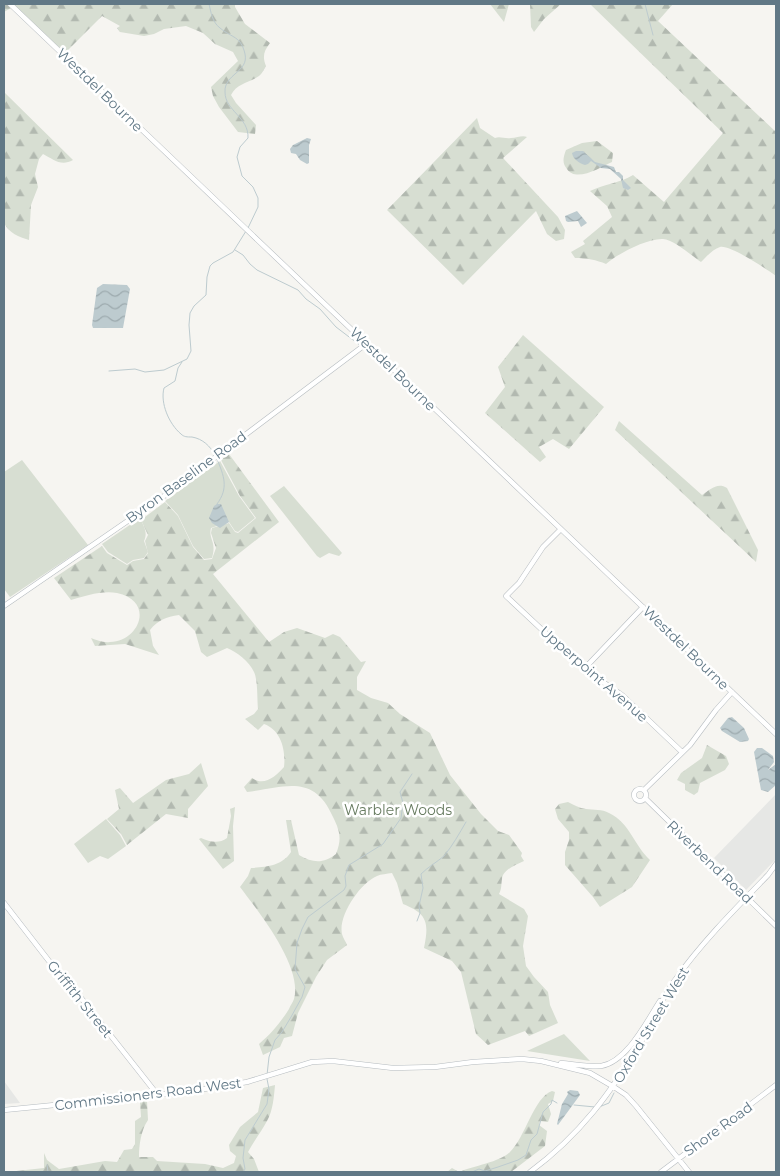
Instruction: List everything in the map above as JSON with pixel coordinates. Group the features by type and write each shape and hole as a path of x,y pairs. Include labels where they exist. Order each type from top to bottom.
{"main road":[{"name":"Westdel Bourne","path":"10,4 776,734"},
{"name":"Byron Baseline Road","path":"4,606 164,496 366,344"},
{"name":"Upperpoint Avenue","path":"561,529 543,547 519,583 506,596 584,669 622,695 682,752"},
{"path":"584,669 643,607"},
{"path":"644,790 645,798 638,800 634,795 637,790 644,790 682,752 732,692"},
{"name":"Riverbend Road","path":"645,798 776,926"},
{"name":"Oxford Street West","path":"530,1172 551,1156 578,1130 614,1086 674,982 696,953 776,864"},
{"name":"Oxford Street West","path":"768,874 776,869"},
{"name":"Griffith Street","path":"4,903 153,1089 154,1096"},
{"path":"542,1061 601,1066 616,1060 630,1045 674,982"},
{"name":"Commissioners Road West","path":"4,1110 154,1096 247,1082 312,1062 333,1061 393,1068 435,1067 522,1059 542,1061 590,1074 614,1086 636,1106 689,1172"},
{"name":"Shore Road","path":"661,1172 776,1085"}],"shaded area":[{"path":"776,794 776,859 746,890 714,858"},
{"path":"4,1081 20,1103 4,1104"}],"green space":[{"path":"4,4 235,4 245,24 270,43 264,54 266,66 261,74 236,88 231,95 256,125 255,134 238,132 213,96 211,87 238,61 233,52 215,44 203,33 186,26 164,29 144,36 120,32 117,28 120,26 102,16 66,52 37,31 11,8 4,12"},
{"path":"490,4 509,4 504,22"},
{"path":"530,4 561,4 544,19 534,32 531,27"},
{"path":"590,4 673,4 658,21 776,132 776,276 748,258 725,247 715,249 701,262 677,245 663,239 649,241 633,247 606,264 599,261 575,258 571,252 585,244 583,241 612,217 607,206 590,191 633,175 664,202 723,133"},
{"path":"4,92 73,160 65,163 43,154 39,159 35,174 38,187 31,205 29,240 11,232 4,223"},
{"path":"477,118 480,128 495,138 527,137 503,158 558,217 565,230 564,239 556,241 547,234 536,211 463,285 387,210"},
{"path":"597,141 613,153 612,162 589,173 576,175 565,167 564,158 566,150 582,143"},
{"path":"523,335 604,407 569,449 553,439 539,447 546,457 540,462 485,413 505,387 498,367"},
{"path":"619,421 702,495 717,486 727,488 758,550 756,562 615,430"},
{"name":"Warbler Woods","path":"229,454 279,522 213,574 269,642 284,632 297,628 325,638 333,634 340,637 361,662 366,661 357,677 357,690 371,698 388,703 400,714 430,733 450,775 481,814 498,831 509,835 522,853 521,856 524,861 510,868 505,873 499,894 524,909 528,916 523,946 526,966 548,992 550,1005 558,1023 529,1036 525,1031 488,1045 476,1034 461,972 452,961 424,948 425,920 418,912 403,904 392,873 382,874 364,885 347,910 343,918 342,934 347,945 327,960 316,977 298,1013 292,1036 284,1038 280,1047 263,1055 259,1044 276,1028 289,1009 294,999 295,986 286,956 240,887 251,868 278,863 291,852 286,820 291,820 299,855 313,861 327,860 336,854 340,839 339,831 325,803 317,794 307,788 286,786 247,792 244,787 252,778 265,781 274,777 284,767 284,754 281,741 275,731 264,724 258,730 245,719 254,714 258,709 257,685 252,668 242,657 227,648 207,657 201,652 195,631 179,615 163,620 150,630 153,646 159,655 125,644 95,646 91,638 102,642 110,642 120,640 129,635 139,620 136,604 129,597 112,592 71,600 54,578 102,546 107,553 127,565 133,561 144,559 148,553 145,541 148,535 141,520 165,502 178,516 193,547 204,560 212,559 216,548 211,533 212,528 229,523 235,532 238,533 256,518 240,496 221,460"},
{"path":"22,460 88,545 10,597 4,589 4,472"},
{"path":"220,461 239,496 255,518 238,532 235,531 229,522 211,528 210,532 214,548 212,558 204,559 193,546 178,515 165,501"},
{"path":"284,486 342,553 339,556 329,553 320,558 317,556 270,496"},
{"path":"140,518 145,530 144,541 148,552 144,558 133,560 127,564 108,552 102,544"},
{"path":"707,745 726,756 729,764 725,770 700,783 698,792 694,795 685,790 685,784 677,780 681,773 702,758"},
{"path":"201,763 208,786 188,809 188,818 166,814 127,845 121,834 107,819 119,809 115,790 120,788 133,803 166,780 189,774"},
{"path":"568,802 583,809 604,811 616,817 627,828 650,860 632,887 600,907 565,865 565,852 569,840 569,832 558,819 555,809 559,804"},
{"path":"235,807 233,826 234,861 223,869 199,839 218,842 227,838 231,816 230,809"},
{"path":"106,819 120,835 126,846 108,859 100,856 88,863 74,844"},
{"path":"564,1034 590,1061 527,1051"},
{"path":"275,1085 271,1113 248,1152 254,1159 259,1172 7,1172 44,1168 44,1153 47,1160 59,1169 105,1161 117,1162 124,1150 132,1149 135,1144 135,1121 141,1117 140,1102 147,1101 148,1120 141,1138 139,1157 153,1157 157,1161 205,1164 223,1168 234,1163 236,1156 230,1151 229,1145 240,1127 258,1112 263,1088"},
{"path":"552,1091 555,1092 553,1101 548,1104 551,1114 548,1122 540,1121 539,1125 547,1131 545,1146 511,1172 459,1172 493,1161 510,1152 540,1101"},
{"path":"452,1168 459,1172 447,1172"}],"water":[{"path":"307,138 311,139 309,163 307,164 300,160 296,154 291,153 290,149 293,145"},
{"path":"583,151 595,162 614,167 616,172 623,176 623,180 631,188 628,190 623,188 621,179 610,169 601,168 591,161 585,165 579,162 572,153"},
{"path":"577,211 587,223 581,227 578,221 566,221 565,216"},
{"path":"103,284 127,285 130,289 123,328 93,328 97,288"},
{"path":"221,504 229,522 220,528 212,523 209,518 214,506"},
{"path":"732,717 744,728 749,739 748,741 740,742 720,728 728,718"},
{"path":"757,748 762,748 773,756 774,762 768,770 776,764 776,785 768,792 761,790 754,752"},
{"path":"570,1090 578,1091 580,1095 558,1125 562,1104 568,1094 567,1092"}],"waterway":[{"path":"209,4 215,23 238,40 245,54 243,65 228,81 225,92 226,99 245,125 247,131 248,138 240,147 237,157 242,176 253,187 258,198 258,207 248,228"},
{"path":"645,4 653,35"},
{"path":"109,371 135,369 145,372 164,370 187,359 191,351 190,313 194,306 206,295 210,266 233,252 246,231"},
{"path":"235,250 243,255 257,270 298,290 306,299 320,309 336,327 361,346"},
{"path":"364,348 367,352"},
{"path":"182,362 178,368 175,381 164,388 163,400 166,413 182,435 203,441 215,455"},
{"path":"217,459 224,482 223,493 217,504"},
{"path":"267,1075 269,1057 275,1040 291,1017 302,997 305,987 295,969 297,943 302,929 308,917 344,890 346,886 345,876 349,865 383,844 401,818 403,803 400,792 412,774"},
{"path":"417,921 420,913 419,906 423,888 421,874 444,856 466,822"},
{"path":"243,1172 245,1169 243,1158 245,1140 267,1104 269,1089 267,1079"},
{"path":"599,1107 609,1103 614,1093"},
{"path":"472,1172 479,1169 485,1171 498,1167 526,1155 531,1140 537,1134 543,1112 551,1104 552,1100 557,1103"},
{"path":"574,1105 595,1107"},
{"path":"47,1165 48,1172"}]}
